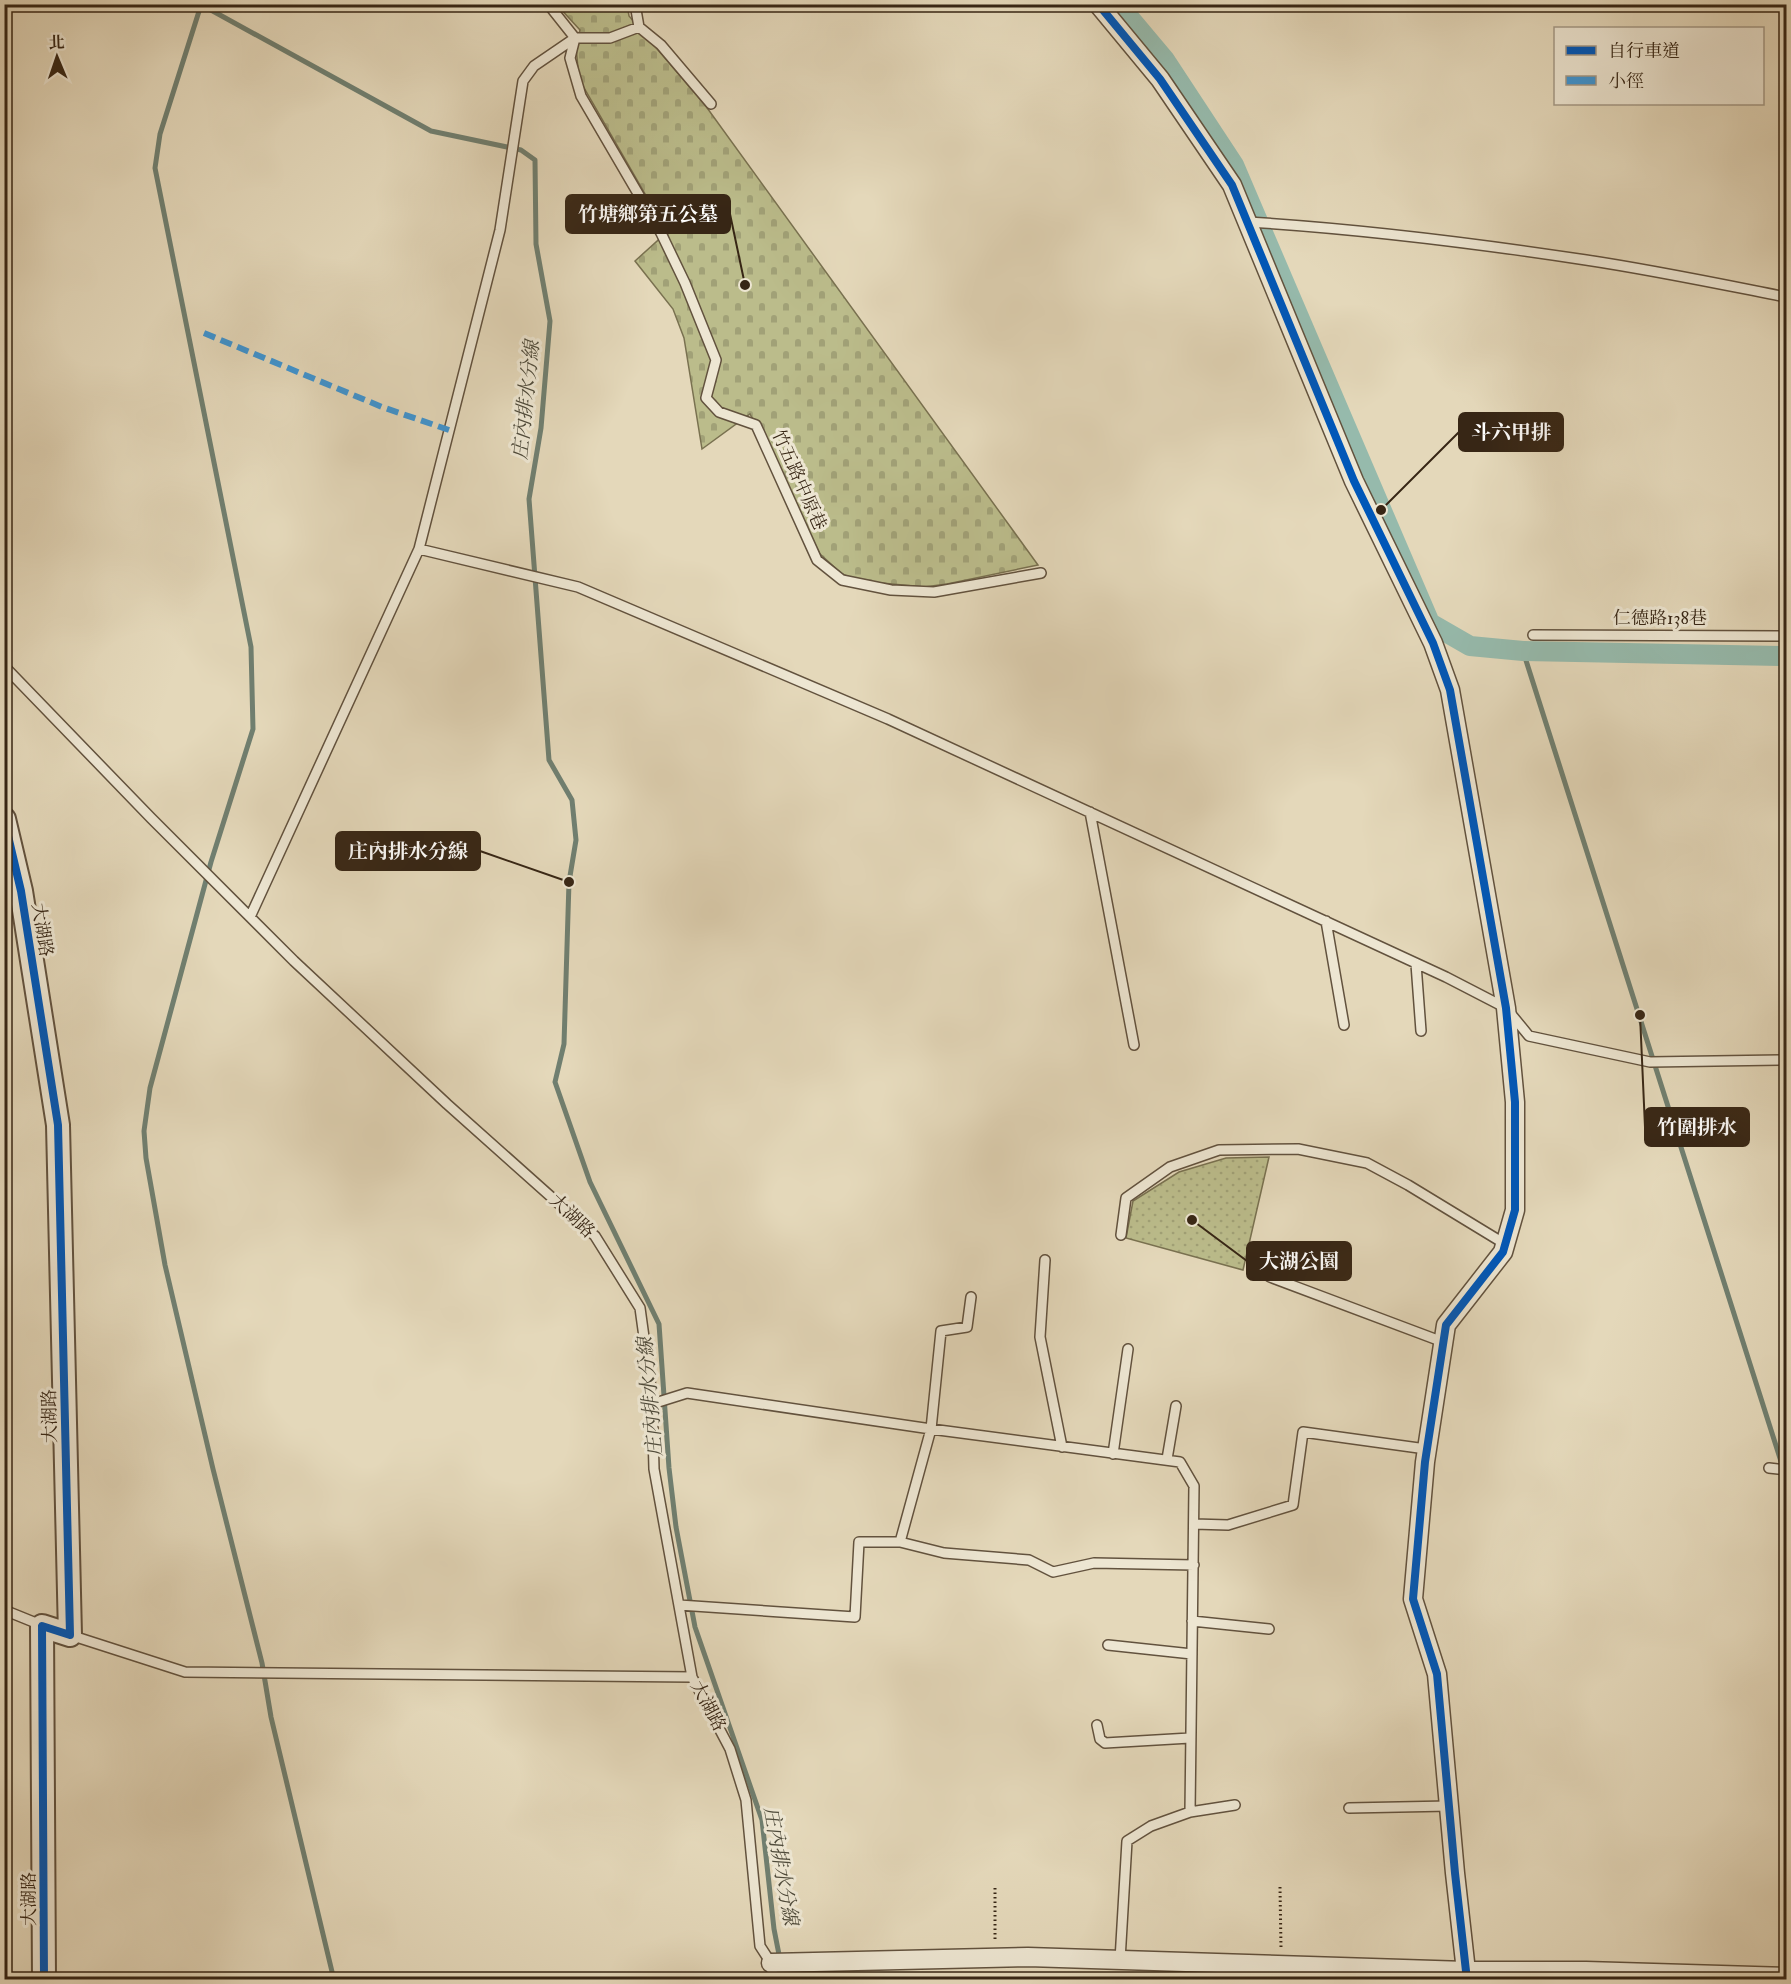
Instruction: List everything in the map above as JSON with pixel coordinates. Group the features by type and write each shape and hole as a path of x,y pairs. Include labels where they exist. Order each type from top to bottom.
{"street":[{"path":"1098,4 1160,79 1232,185 1354,481 1433,643 1450,690 1506,1008 1515,1102 1515,1210 1503,1252 1446,1325 1426,1449 1413,1599 1437,1674 1466,1975"},
{"name":"大湖路","path":"4,819 21,891 58,1125 70,1635"},
{"path":"42,1626 70,1635"},
{"name":"大湖路","path":"42,1626 44,1980"},
{"name":"大湖路","path":"772,1971 995,1958 1281,1965 1466,1975 1786,1977"}],"lane":[{"path":"548,4 575,38"},
{"path":"635,4 639,27 662,45 711,105"},
{"path":"250,917 419,549 500,230 523,81 534,66 575,38 610,38 639,27"},
{"name":"竹五路中原巷","path":"575,38 570,58 581,96 661,232 685,283 716,360 706,398 719,412 756,425 816,560 843,580 891,590 934,592 1041,573"},
{"path":"1248,222 1305,225 1565,257 1786,297"},
{"path":"419,549 578,587 888,718 1326,921 1506,1008 1529,1036 1650,1062 1786,1060"},
{"name":"仁德路138巷","path":"1533,635 1786,636"},
{"name":"大湖路","path":"4,666 294,961 447,1104 595,1236 640,1308 652,1404 654,1469 692,1677 730,1749 746,1800 760,1946 772,1971"},
{"path":"1090,812 1134,1044"},
{"path":"1326,921 1344,1025"},
{"path":"1416,964 1421,1030"},
{"path":"1121,1234 1126,1198 1170,1167 1219,1150 1298,1149 1367,1163 1505,1244"},
{"path":"1045,1260 1040,1337 1062,1447"},
{"path":"1270,1277 1443,1342"},
{"path":"900,1542 931,1430 941,1331 967,1327 971,1297"},
{"path":"1113,1454 1128,1348"},
{"path":"652,1404 687,1393 931,1430 1180,1462 1194,1486 1190,1812"},
{"path":"1167,1459 1176,1406"},
{"path":"1194,1524 1228,1525 1293,1505 1303,1432 1426,1449"},
{"path":"1769,1468 1786,1470"},
{"path":"679,1605 855,1617 859,1542 900,1542 944,1553 1029,1560 1053,1572 1094,1563 1194,1565"},
{"path":"4,1610 42,1626"},
{"path":"1192,1621 1269,1629"},
{"path":"70,1635 185,1672 692,1677"},
{"path":"1108,1645 1192,1654"},
{"path":"1096,1725 1100,1739 1105,1743 1190,1738"},
{"path":"1120,1960 1127,1841 1151,1827 1190,1812 1235,1805"},
{"path":"1349,1808 1449,1806"}],"path":[{"path":"1280,1887 1281,1965"},
{"path":"995,1888 995,1958"}],"green space":[{"path":"557,5 627,5 629,16 705,105 1038,565 924,587 860,581 842,574 820,554 750,414 702,449 684,338 673,309 635,261 667,232 579,79 576,47 580,30"},
{"path":"1269,1157 1243,1270 1126,1238 1133,1201 1179,1172 1226,1158"}],"waterway":[{"name":"庄內排水分線","path":"200,4 431,131 521,150 535,160 536,244 550,321 541,428 529,499 549,760 572,800 576,840 569,882 564,1044 555,1082 590,1182 659,1324 669,1468 676,1527 695,1627 762,1820 774,1929 784,1980"},
{"path":"1118,4 1165,60 1234,165 1430,623 1470,646 1523,651 1786,656"},
{"path":"201,5 160,134 155,168 251,647 253,729 211,862 150,1088 144,1131 146,1158 165,1265 262,1663 271,1717 334,1980"},
{"path":"1523,651 1786,1477"}],"marked path":[{"path":"204,333 382,407 449,430"}],"cycle path":[{"path":"1098,4 1160,79 1232,185 1354,481 1433,643 1450,690 1506,1008 1515,1102 1515,1210 1503,1252 1446,1325 1425,1462 1413,1599 1437,1674 1467,1980"},
{"path":"4,819 21,891 58,1125 70,1635 42,1626 44,1980"}],"place":[{"name":"竹塘鄉第五公墓","path":"745,285"},
{"name":"斗六甲排","path":"1381,510"},
{"name":"庄內排水分線","path":"569,882"},
{"name":"竹圍排水","path":"1640,1015"},
{"name":"大湖公園","path":"1192,1220"}]}
